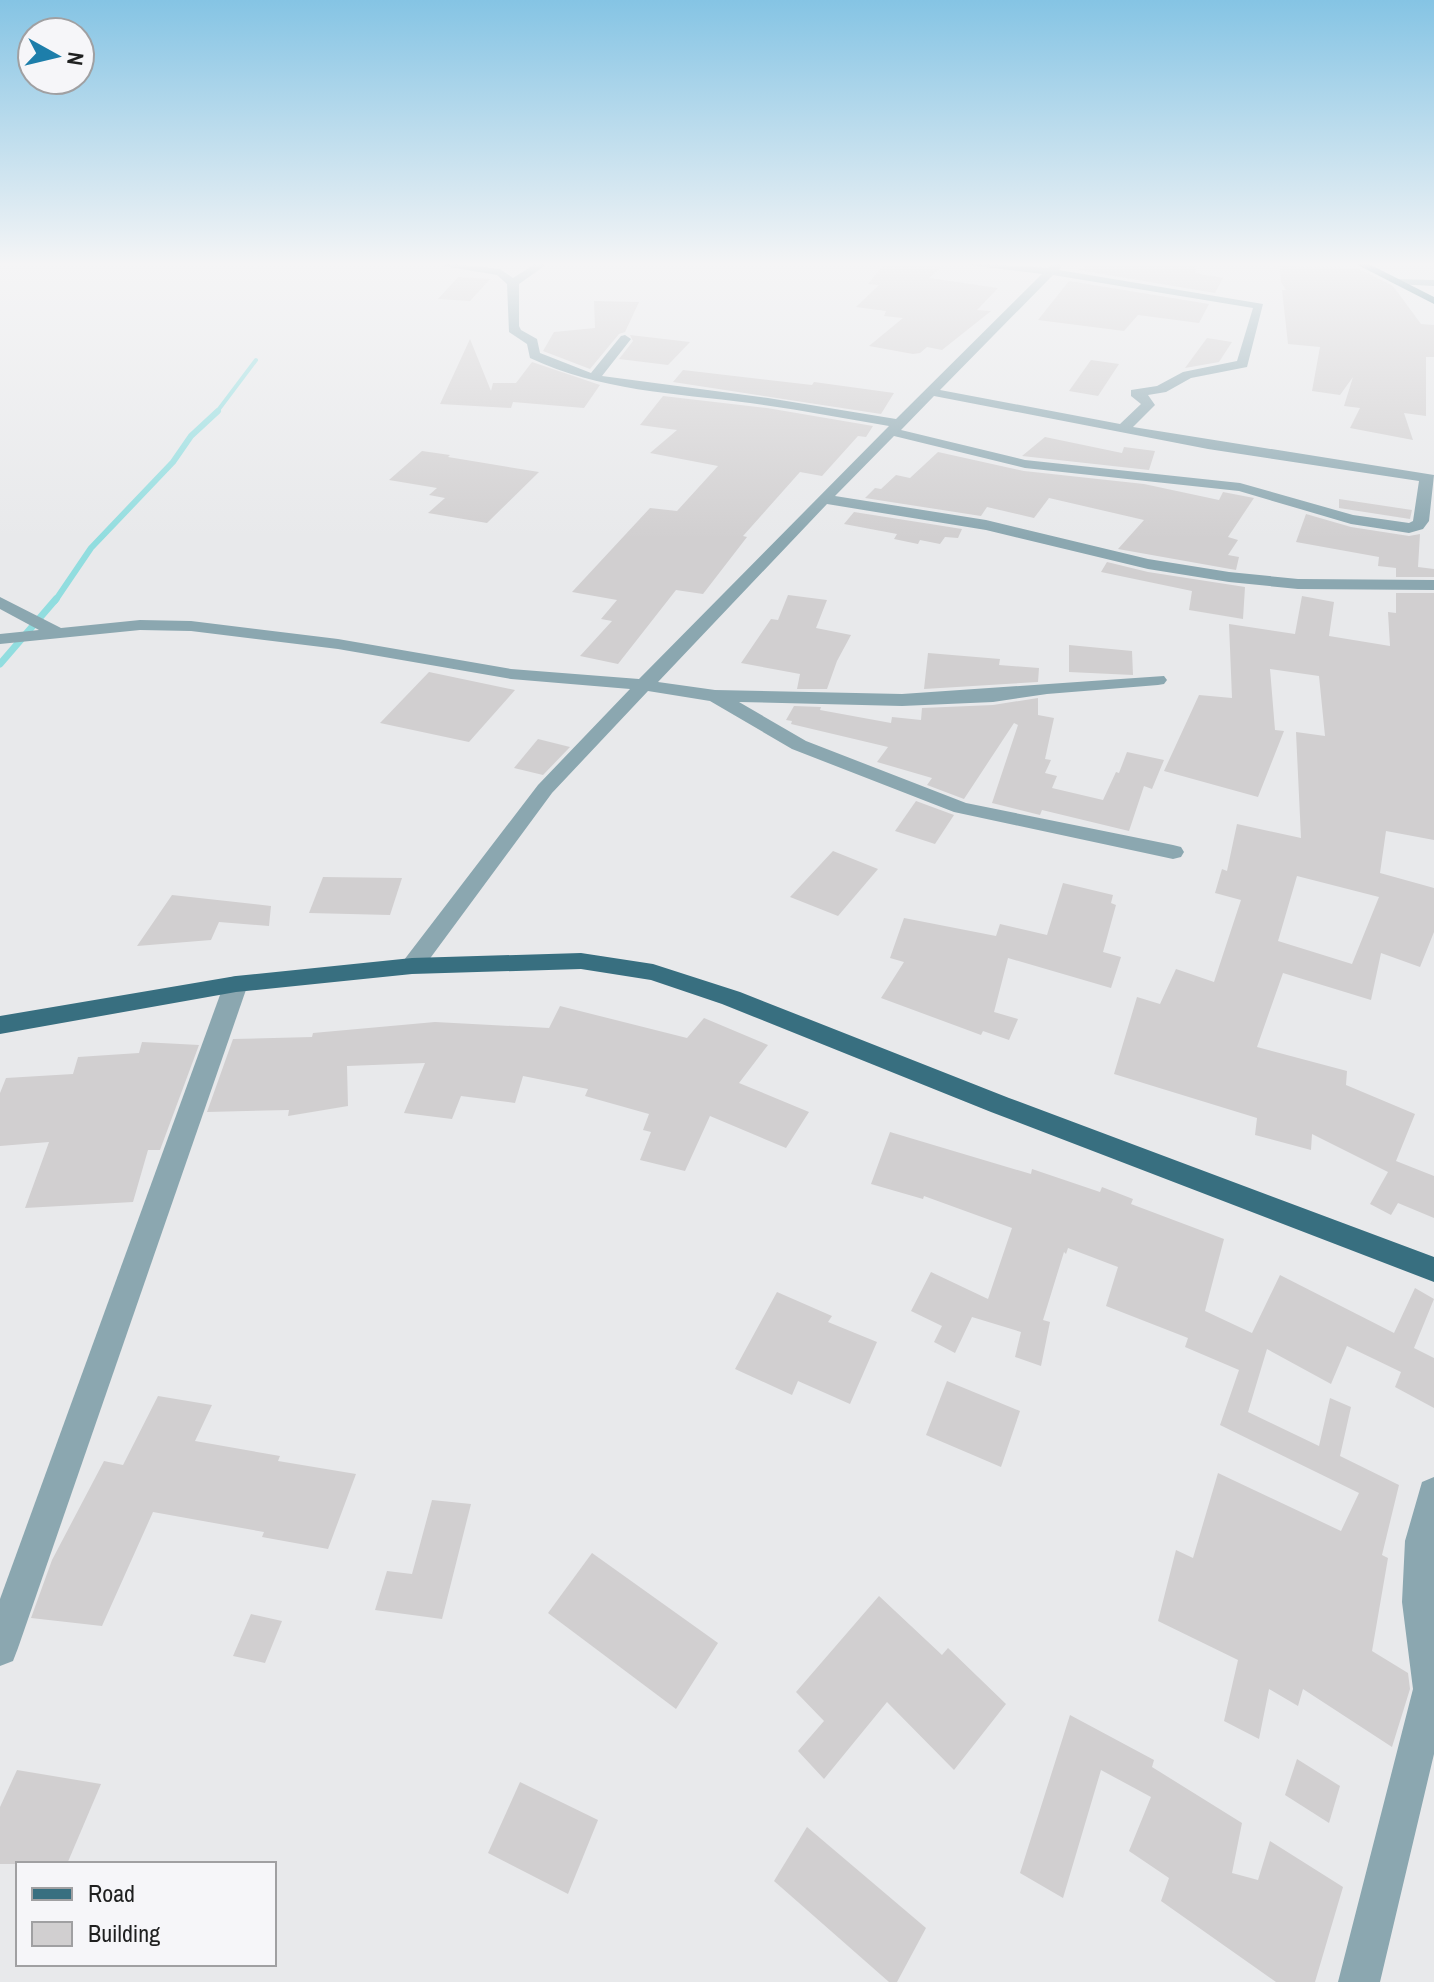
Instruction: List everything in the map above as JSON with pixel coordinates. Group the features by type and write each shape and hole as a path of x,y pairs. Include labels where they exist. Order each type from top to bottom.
{"main road":[{"path":"0,1025 236,984 412,966 581,961 653,972 731,998 1434,1270"}],"street":[{"path":"534,354 610,383 750,399 897,428 1052,468 1240,487 1351,519 1409,528 1418,526 1421,521 1430,478 1295,459 932,392"},
{"path":"594,378 613,354"},
{"path":"412,966 545,789 824,499 968,354"},
{"path":"1123,429 1148,405 1148,401 1136,393 1161,389 1188,375 1243,364 1246,354"},
{"path":"824,499 986,525 1148,564 1229,577 1298,584 1434,585"},
{"path":"0,602 56,632"},
{"path":"0,639 140,625 230,629 511,674 644,685 715,696 902,700 993,696 1047,688 1158,680"},
{"path":"715,696 799,745 961,808 1173,852"},
{"path":"0,1648 236,984"},
{"path":"1359,1982 1431,1689 1420,1602 1422,1541 1434,1493"}],"building":[{"path":"463,354 476,354 491,391 493,383 516,383 532,362 600,385 584,408 513,402 511,408 440,404"},
{"path":"552,354 602,354 590,369"},
{"path":"623,354 678,354 668,365 619,359"},
{"path":"1195,354 1224,354 1219,362 1185,368"},
{"path":"1319,354 1434,354 1426,357 1426,416 1404,413 1413,440 1350,428 1360,408 1344,406 1353,377 1340,395 1312,391"},
{"path":"1091,360 1119,364 1098,396 1069,391"},
{"path":"683,370 894,393 881,414 673,382"},
{"path":"663,396 767,408 873,426 866,437 858,436 822,476 800,472 743,536 747,537 703,594 676,590 618,664 580,656 612,621 601,619 617,600 572,592 650,508 677,511 718,466 650,453 677,430 640,425"},
{"path":"1045,437 1122,453 1124,447 1155,451 1149,470 1022,456"},
{"path":"422,451 539,472 487,523 428,513 445,498 429,495 437,488 389,480"},
{"path":"938,452 1024,471 1144,484 1219,500 1223,492 1254,498 1228,537 1238,540 1228,555 1239,557 1236,570 1118,549 1144,520 1049,498 1034,518 987,507 981,516 865,498 896,475 910,478"},
{"path":"1339,499 1412,510 1410,519 1339,508"},
{"path":"854,512 962,529 958,538 945,537 940,544 920,540 918,544 894,539 897,534 844,524"},
{"path":"1306,514 1351,527 1409,536 1420,534 1418,567 1434,569 1434,577 1396,577 1396,568 1378,566 1379,557 1296,542"},
{"path":"1107,562 1148,572 1245,587 1243,619 1189,610 1192,591 1101,572"},
{"path":"1396,593 1434,593 1434,840 1386,831 1380,873 1434,888 1434,932 1420,967 1381,953 1371,1000 1283,973 1257,1047 1347,1071 1346,1085 1415,1114 1396,1161 1434,1176 1434,1218 1398,1203 1391,1215 1370,1204 1388,1172 1312,1134 1311,1150 1255,1135 1257,1118 1114,1074 1137,997 1160,1004 1176,969 1214,982 1241,900 1215,893 1222,869 1227,871 1237,824 1301,838 1296,732 1325,736 1319,676 1270,669 1275,730 1284,731 1258,797 1164,771 1199,695 1232,698 1229,624 1295,634 1302,596 1334,602 1329,636 1390,646 1388,612 1396,613","holes":["1297,876 1379,897 1352,964 1278,941"]},
{"path":"788,595 827,600 816,628 851,635 827,689 797,689 800,674 741,663 771,619 778,620"},
{"path":"1069,645 1132,651 1133,675 1069,672"},
{"path":"928,653 1000,659 999,665 1039,668 1038,682 924,689"},
{"path":"429,672 515,690 469,742 380,723"},
{"path":"1038,698 1038,715 1054,718 1045,759 1051,760 1045,773 1057,776 1052,788 1103,800 1127,752 1164,760 1152,789 1144,786 1129,831 1042,810 1040,815 992,803 1018,725 1014,723 964,799 927,785 932,778 877,762 888,747 791,724 792,721 786,720 794,706 821,707 820,710 891,723 892,717 921,720 922,708 993,705"},
{"path":"538,739 570,747 543,775 514,768"},
{"path":"916,801 954,815 935,844 895,831"},
{"path":"833,851 878,869 838,916 790,897"},
{"path":"323,877 402,878 390,915 309,913"},
{"path":"1063,883 1113,895 1111,903 1116,905 1103,952 1121,957 1111,988 1008,958 994,1012 1018,1019 1009,1040 983,1031 981,1035 881,998 904,962 890,958 904,918 996,936 1000,924 1047,935"},
{"path":"172,895 271,906 269,926 219,922 211,940 137,946"},
{"path":"560,1006 687,1038 704,1018 768,1045 739,1083 809,1112 786,1148 710,1116 685,1171 640,1160 651,1132 643,1130 649,1114 585,1096 588,1089 523,1076 515,1103 461,1096 452,1119 404,1113 425,1063 347,1066 348,1106 288,1116 289,1110 207,1112 233,1039 312,1037 313,1033 435,1022 549,1028"},
{"path":"142,1042 199,1045 160,1150 148,1150 133,1202 25,1208 49,1142 0,1146 0,1093 6,1078 73,1074 78,1057 139,1053"},
{"path":"890,1132 1031,1174 1032,1169 1100,1192 1102,1187 1133,1199 1131,1204 1224,1239 1205,1311 1252,1333 1280,1275 1394,1333 1415,1288 1434,1299 1414,1348 1434,1358 1434,1408 1395,1387 1401,1372 1347,1346 1331,1384 1267,1349 1248,1412 1319,1446 1330,1398 1351,1407 1340,1456 1399,1485 1382,1555 1388,1558 1372,1651 1408,1673 1410,1689 1392,1747 1303,1689 1298,1706 1269,1689 1259,1739 1224,1721 1238,1660 1158,1621 1176,1550 1193,1558 1218,1473 1341,1531 1359,1493 1220,1425 1239,1370 1185,1347 1188,1338 1106,1306 1118,1267 1068,1248 1066,1254 1064,1252 1043,1320 1050,1322 1041,1366 1015,1357 1021,1332 972,1317 955,1353 934,1342 942,1326 911,1311 931,1272 988,1299 1012,1228 924,1196 923,1199 871,1184"},
{"path":"777,1292 832,1316 828,1322 877,1342 850,1404 798,1381 792,1395 735,1369"},
{"path":"947,1381 1020,1411 1001,1467 926,1435"},
{"path":"158,1396 212,1405 195,1441 280,1456 278,1461 356,1474 328,1549 262,1537 264,1532 153,1512 102,1626 31,1618 52,1560 104,1461 123,1465"},
{"path":"432,1500 471,1504 442,1619 375,1610 387,1571 412,1574"},
{"path":"592,1553 718,1643 676,1709 548,1613"},
{"path":"879,1596 942,1655 948,1648 1006,1704 954,1770 887,1702 824,1779 798,1751 824,1721 796,1692"},
{"path":"251,1614 282,1621 265,1663 233,1656"},
{"path":"1070,1715 1154,1760 1152,1767 1242,1823 1232,1873 1258,1880 1270,1841 1343,1887 1315,1982 1276,1982 1161,1901 1169,1878 1129,1851 1151,1797 1101,1770 1063,1898 1020,1873"},
{"path":"1297,1759 1340,1786 1329,1823 1285,1795"},
{"path":"17,1770 101,1784 68,1862 0,1864 0,1807"},
{"path":"520,1782 598,1820 568,1894 488,1853"},
{"path":"807,1827 926,1928 897,1982 889,1982 774,1881"}],"waterway":[{"path":"216,413 256,360"},
{"path":"55,601 91,548 173,462 191,436 216,413"},
{"path":"0,664 56,599"}]}
